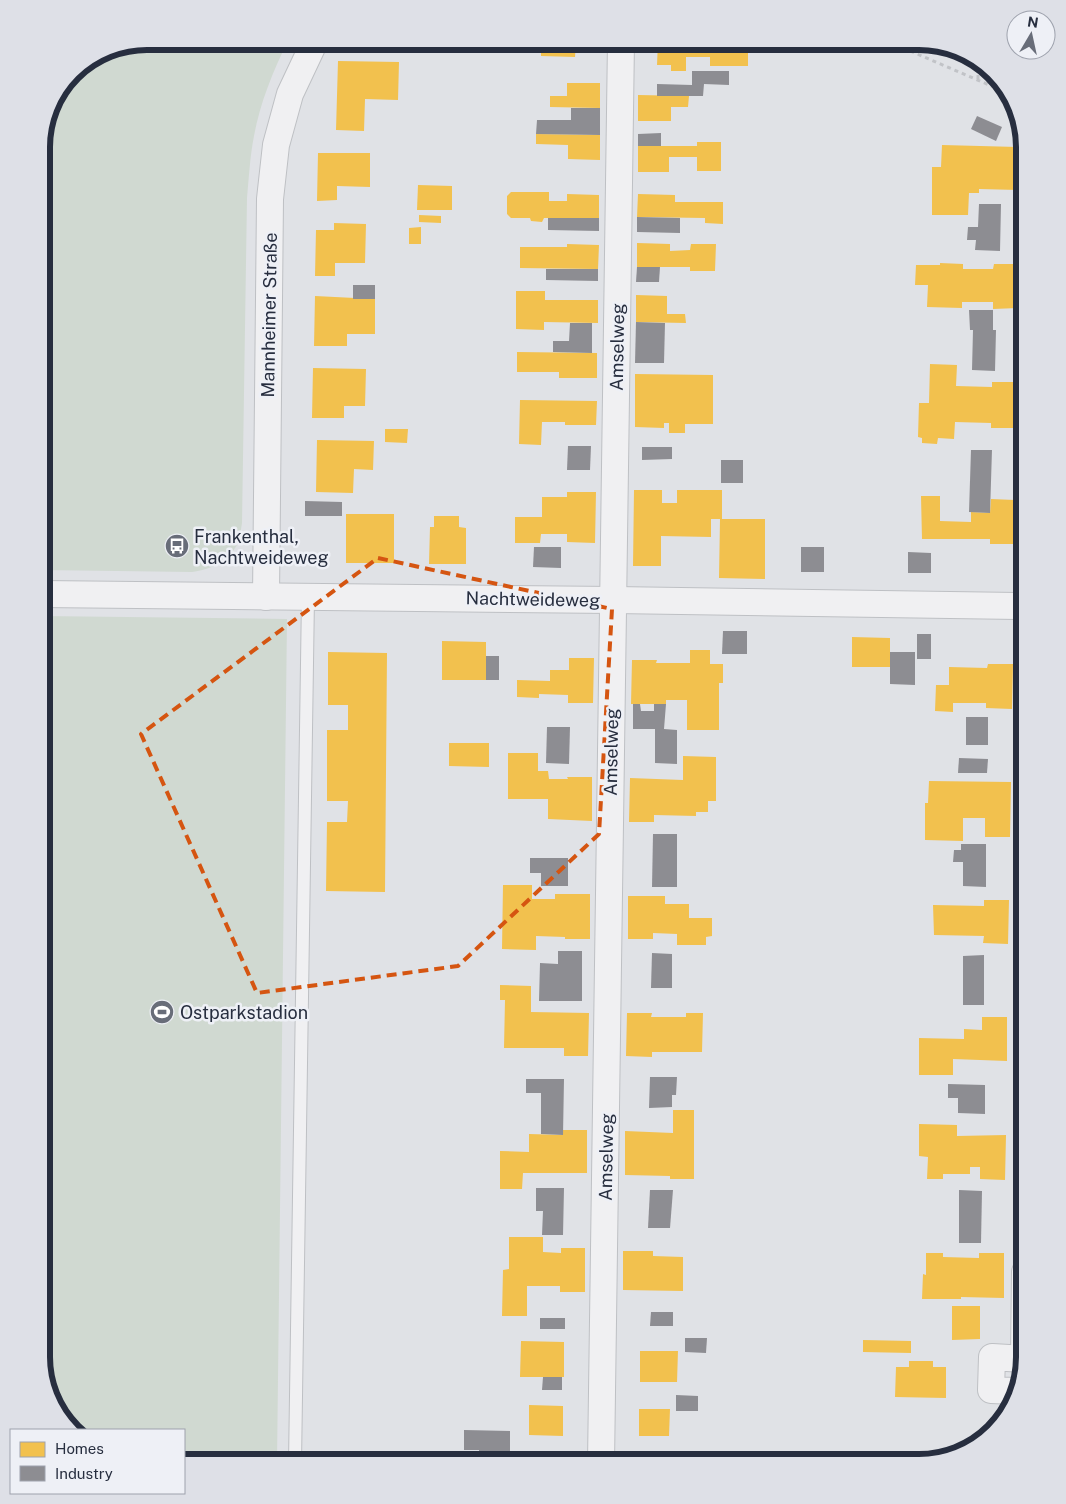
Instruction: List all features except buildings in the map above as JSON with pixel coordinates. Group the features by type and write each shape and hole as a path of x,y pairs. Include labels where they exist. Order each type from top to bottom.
{"street":[{"name":"Mannheimer Straße","path":"266,597 270,199 276,145 290,94 311,50"},
{"name":"Amselweg","path":"601,1454 621,50"},
{"name":"Nachtweideweg","path":"50,594 1016,606"},
{"path":"1010,1391 991,1390 992,1357 1016,1358"}],"lane":[{"path":"295,1454 308,597"}],"path":[{"path":"908,50 995,87"},
{"path":"978,70 978,79"}],"highlighted area":[{"path":"378,558 612,609 599,834 458,966 257,993 141,734"}],"shaded area":[{"path":"140,50 284,50 272,76 260,111 253,144 247,198 242,523 240,536 234,550 224,560 212,567 192,572 50,570 50,140 53,122 63,98 78,78 93,66 116,55"},
{"name":"Ostparkstadion","path":"50,616 287,619 277,1454 185,1454 185,1429 82,1429 63,1406 53,1382 51,1370"}],"place":[{"name":"Frankenthal, Nachtweideweg","path":"177,546"},
{"name":"Ostparkstadion","path":"162,1012"}]}
